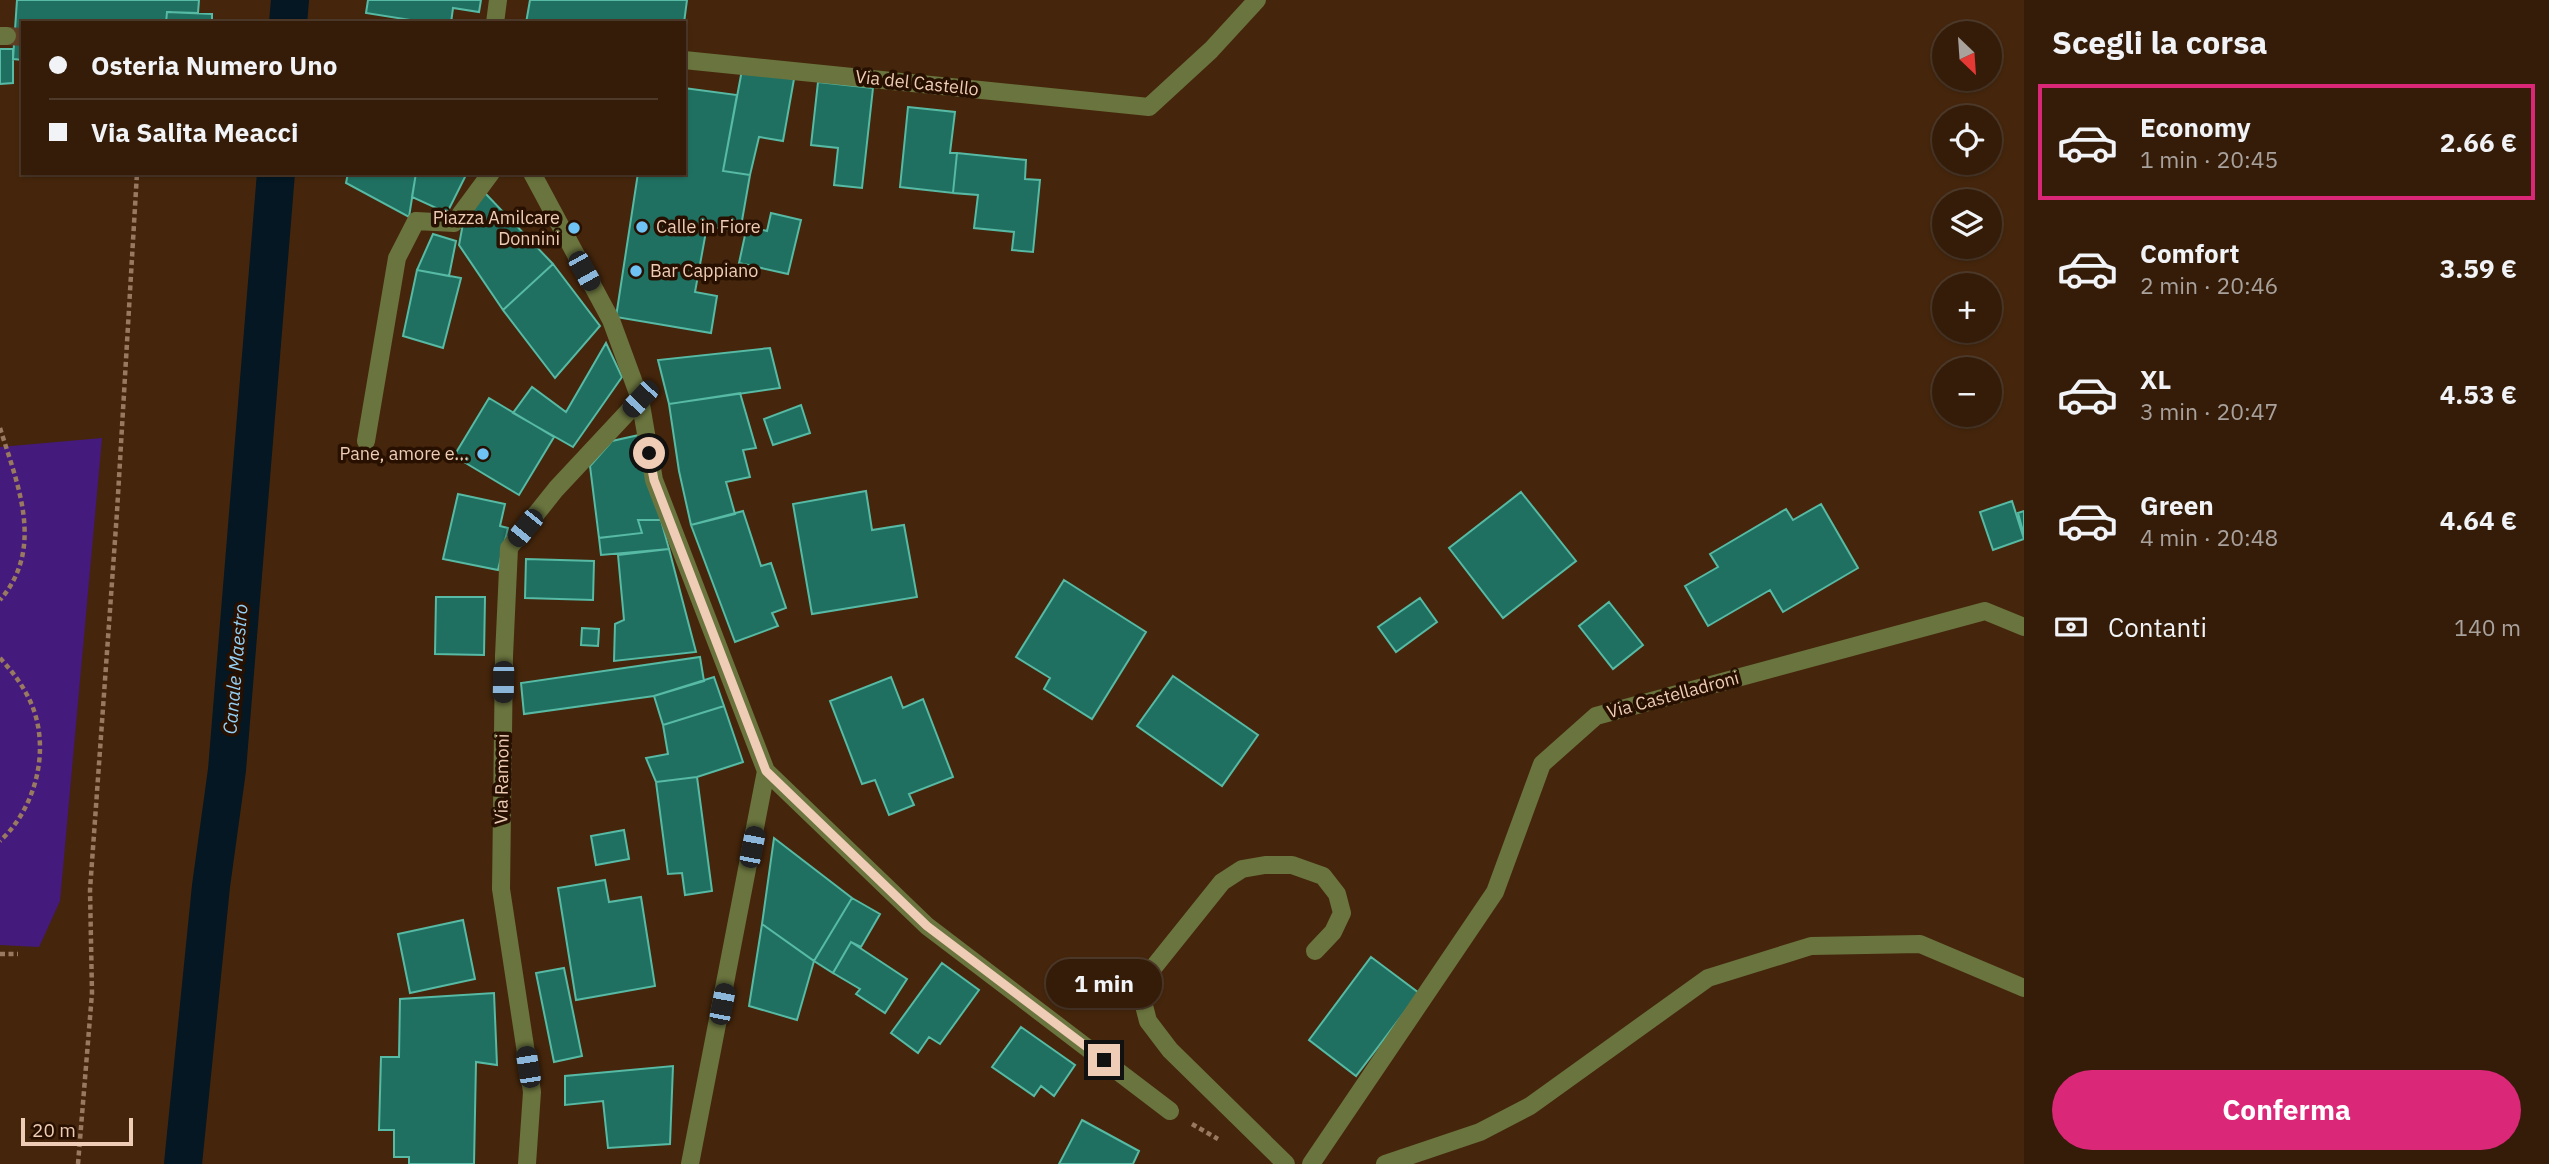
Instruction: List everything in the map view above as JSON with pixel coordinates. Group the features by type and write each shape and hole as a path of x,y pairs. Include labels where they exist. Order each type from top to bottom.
{"street":[{"path":"495,21 498,0"},
{"name":"Via del Castello","path":"686,60 1149,107 1211,50 1258,0"},
{"path":"366,441 397,258 416,221 454,223 490,175"},
{"path":"533,175 611,320 640,399 654,480 766,771 927,926 1170,1111"},
{"name":"Via Ramoni","path":"527,1164 532,1093 500,889 504,656 509,548 556,489 640,399"},
{"name":"Via Castelladroni","path":"1311,1164 1495,892 1542,764 1596,716 1985,611 2024,627"},
{"path":"690,1164 766,771"},
{"path":"1286,1164 1170,1050 1147,1021 1141,994 1149,973 1222,882 1242,869 1292,864 1323,876 1336,894 1342,913 1332,932 1315,951"},
{"path":"1385,1164 1480,1132 1530,1106 1708,978 1811,946 1920,944 2024,988"}],"path":[{"path":"78,1164 92,993 90,890 117,512 137,175"},
{"path":"0,428 24,505 25,532 23,556 0,600"},
{"path":"0,658 28,695 40,748 37,779 26,810 0,841"},
{"path":"0,954 18,954"},
{"path":"1170,1111 1226,1144"}],"shaded area":[{"path":"102,438 60,901 39,947 0,945 0,447"}],"building":[{"path":"17,0 199,0 198,13 167,12 166,21 21,21 21,60 13,59"},
{"path":"368,0 481,0 479,12 453,8 451,21 416,21 366,13"},
{"path":"530,0 687,0 684,21 526,21"},
{"path":"167,12 212,14 212,21 166,21"},
{"path":"0,49 13,49 13,83 0,84"},
{"path":"742,70 794,79 783,141 759,137 750,175 723,171"},
{"path":"818,82 873,88 862,188 834,185 838,148 811,145"},
{"path":"686,88 737,95 723,171 750,175 740,232 707,226 695,292 717,296 711,333 616,317 638,175 686,175"},
{"path":"908,107 955,112 950,153 957,153 953,193 900,187"},
{"path":"957,153 1026,160 1025,179 1040,180 1033,252 1012,250 1014,232 974,228 978,195 953,193"},
{"path":"348,175 416,175 409,217 346,183"},
{"path":"416,175 466,175 447,213 412,197"},
{"path":"484,192 553,264 503,310 459,245 464,218"},
{"path":"771,213 801,220 788,274 739,263 747,226 767,231"},
{"path":"433,234 456,241 449,276 417,270"},
{"path":"553,264 600,326 555,378 503,310"},
{"path":"417,270 461,278 443,348 403,336"},
{"path":"606,343 622,377 573,447 513,413 532,387 566,412"},
{"path":"770,348 780,388 669,404 658,360"},
{"path":"740,393 756,448 743,450 750,477 726,482 735,514 691,525 679,471 669,404"},
{"path":"489,398 554,437 519,495 454,456"},
{"path":"801,405 810,433 773,445 764,419"},
{"path":"639,435 661,520 638,520 642,533 599,538 590,466 612,441"},
{"path":"866,491 872,530 904,525 917,597 812,614 793,504"},
{"path":"1521,492 1576,561 1503,618 1449,548"},
{"path":"458,494 505,504 500,526 508,528 498,570 443,559"},
{"path":"2012,501 2024,539 1993,550 1980,512"},
{"path":"1821,504 1858,568 1783,612 1770,590 1708,626 1685,586 1718,567 1710,554 1786,509 1793,520"},
{"path":"743,511 761,566 771,563 786,608 772,613 778,626 735,642 691,525"},
{"path":"2024,511 2024,535 2018,513"},
{"path":"638,520 661,520 669,549 601,555 599,538 642,533"},
{"path":"669,549 696,652 614,661 615,624 624,620 618,555"},
{"path":"526,559 594,561 593,600 525,598"},
{"path":"1064,580 1146,632 1092,719 1044,689 1050,678 1016,657"},
{"path":"436,597 485,597 484,655 435,654"},
{"path":"1420,598 1437,622 1396,652 1378,627"},
{"path":"1609,602 1643,645 1613,669 1579,626"},
{"path":"582,628 599,629 598,646 581,645"},
{"path":"700,657 704,681 654,696 524,714 521,683"},
{"path":"1173,676 1258,735 1222,786 1137,726"},
{"path":"714,677 724,706 663,725 654,696"},
{"path":"891,677 903,708 923,699 953,777 909,794 914,805 889,815 875,780 862,784 830,701"},
{"path":"724,706 743,762 697,777 656,782 646,758 668,754 663,725"},
{"path":"697,777 712,891 685,895 682,873 668,874 656,782"},
{"path":"624,830 629,859 596,865 591,836"},
{"path":"774,838 852,898 814,961 762,924"},
{"path":"605,880 609,902 641,897 655,986 576,1000 558,888"},
{"path":"852,898 880,914 861,947 851,942 833,973 814,961"},
{"path":"463,920 475,979 410,993 398,934"},
{"path":"762,924 814,961 797,1020 749,1006"},
{"path":"851,942 907,979 885,1013 856,994 860,989 833,973"},
{"path":"1371,957 1419,993 1356,1076 1309,1040"},
{"path":"942,963 979,990 940,1044 929,1037 918,1053 891,1033"},
{"path":"564,968 582,1056 554,1062 536,973"},
{"path":"494,993 497,1065 476,1062 474,1164 409,1164 409,1157 394,1157 394,1130 379,1130 381,1057 399,1057 400,999"},
{"path":"1021,1027 1075,1065 1054,1096 1041,1086 1034,1096 992,1067"},
{"path":"673,1066 670,1144 608,1148 603,1101 565,1105 565,1076"},
{"path":"1082,1120 1139,1151 1133,1164 1059,1164"}],"waterway":[{"name":"Canale Maestro","path":"288,21 290,0"},
{"name":"Canale Maestro","path":"183,1164 211,886 227,770 276,175"}],"tunnel":[{"path":"7,36 21,37"}],"place":[{"name":"Calle in Fiore","path":"642,227"},
{"name":"Piazza Amilcare Donnini","path":"574,228"},
{"name":"Bar Cappiano","path":"636,271"},
{"name":"Pane, amore e...","path":"483,454"}],"route":[{"path":"649,453 654,480 766,771 927,926 1104,1060"}]}
